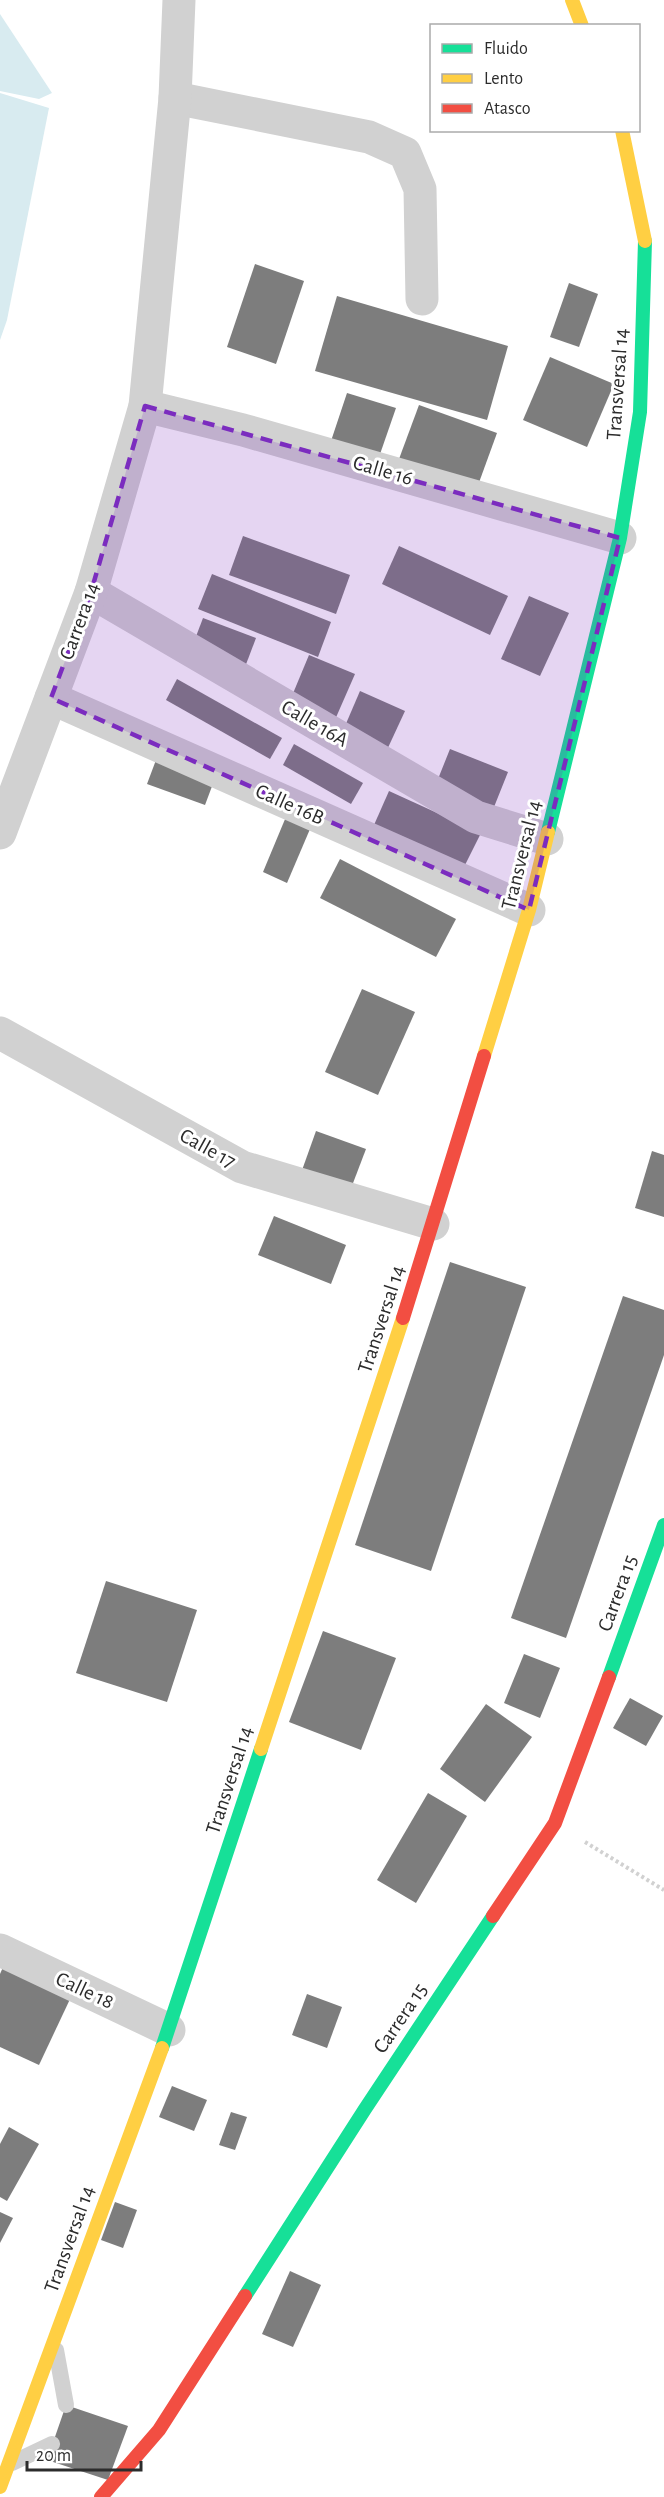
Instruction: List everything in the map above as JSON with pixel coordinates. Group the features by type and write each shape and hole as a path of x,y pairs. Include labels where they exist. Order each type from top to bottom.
{"main road":[{"path":"572,0 581,24"},
{"name":"Transversal 14","path":"0,2487 8,2448 54,2340 169,2030 433,1224 529,910 620,538 640,412 645,236 622,132"},
{"name":"Carrera 15","path":"101,2497 159,2430 365,2109 555,1823 664,1525"}],"street":[{"name":"Carrera 14","path":"0,833 91,592 145,406 175,98 179,0"},
{"path":"175,98 369,137 405,153 420,189 422,299"},
{"name":"Calle 16","path":"145,406 266,437 620,538"},
{"name":"Calle 16A","path":"91,592 476,817 547,839"},
{"name":"Calle 16B","path":"51,698 529,910"},
{"name":"Calle 17","path":"0,1033 242,1167 433,1224"},
{"name":"Calle 18","path":"0,1950 169,2030"}],"lane":[{"path":"54,2340 66,2405"},
{"path":"8,2448 52,2444"},
{"path":"120,2448 136,2457"}],"path":[{"path":"555,1823 664,1890"}],"highlighted area":[{"path":"145,406 620,538 529,910 51,698 91,592"}],"shaded area":[{"path":"0,14 52,93 39,99 0,91"},
{"path":"0,93 49,108 7,320 0,340"}],"building":[{"path":"255,264 304,281 276,364 227,347"},
{"path":"569,283 598,294 579,347 550,337"},
{"path":"337,296 508,346 487,420 315,371"},
{"path":"550,357 614,384 587,447 523,420"},
{"path":"347,393 396,408 379,457 331,441"},
{"path":"419,405 497,433 477,488 399,459"},
{"path":"243,536 350,575 336,614 229,575"},
{"path":"399,546 508,596 490,635 382,584"},
{"path":"212,574 331,622 318,657 198,609"},
{"path":"529,596 569,613 540,676 501,659"},
{"path":"203,618 256,638 245,667 192,647"},
{"path":"309,655 355,674 334,722 289,703"},
{"path":"177,679 282,738 270,759 166,700"},
{"path":"360,691 405,711 386,752 342,733"},
{"path":"294,744 363,783 351,804 283,765"},
{"path":"450,749 508,772 492,812 434,789"},
{"path":"156,760 214,781 205,805 147,784"},
{"path":"389,791 481,833 465,865 374,825"},
{"path":"288,812 313,822 287,883 263,872"},
{"path":"340,859 456,919 436,957 320,898"},
{"path":"362,989 415,1012 378,1095 325,1072"},
{"path":"316,1131 366,1149 350,1191 301,1173"},
{"path":"652,1151 664,1155 664,1217 635,1208"},
{"path":"274,1216 346,1245 331,1284 258,1255"},
{"path":"450,1262 526,1287 431,1571 355,1545"},
{"path":"623,1296 664,1310 664,1355 566,1638 511,1618"},
{"path":"106,1581 197,1610 167,1702 76,1673"},
{"path":"323,1631 396,1658 361,1750 289,1722"},
{"path":"524,1654 560,1668 540,1718 504,1703"},
{"path":"630,1698 663,1716 646,1746 613,1728"},
{"path":"486,1704 532,1737 485,1802 440,1769"},
{"path":"428,1793 467,1816 416,1903 377,1880"},
{"path":"4,1965 71,1997 39,2065 0,2047 0,1974"},
{"path":"307,1994 342,2007 327,2048 292,2035"},
{"path":"172,2086 207,2100 194,2131 159,2117"},
{"path":"231,2112 247,2117 235,2150 219,2145"},
{"path":"9,2127 39,2144 7,2201 0,2197 0,2144"},
{"path":"115,2202 137,2210 123,2248 101,2240"},
{"path":"0,2212 13,2218 0,2243"},
{"path":"290,2271 321,2285 293,2347 262,2334"},
{"path":"66,2405 128,2426 108,2480 47,2460"}],"traffic: fast":[{"path":"548,832 620,538 640,412 645,241"},
{"path":"609,1677 664,1525"},
{"path":"162,2048 261,1749"},
{"path":"245,2296 493,1916"}],"traffic: slow":[{"path":"572,0 581,24"},
{"path":"622,132 645,241"},
{"path":"484,1056 529,910 548,832"},
{"path":"261,1749 403,1318"},
{"path":"0,2487 162,2048"}],"traffic: jam":[{"path":"403,1318 484,1056"},
{"path":"493,1916 555,1823 609,1677"},
{"path":"101,2497 159,2430 245,2296"}]}
